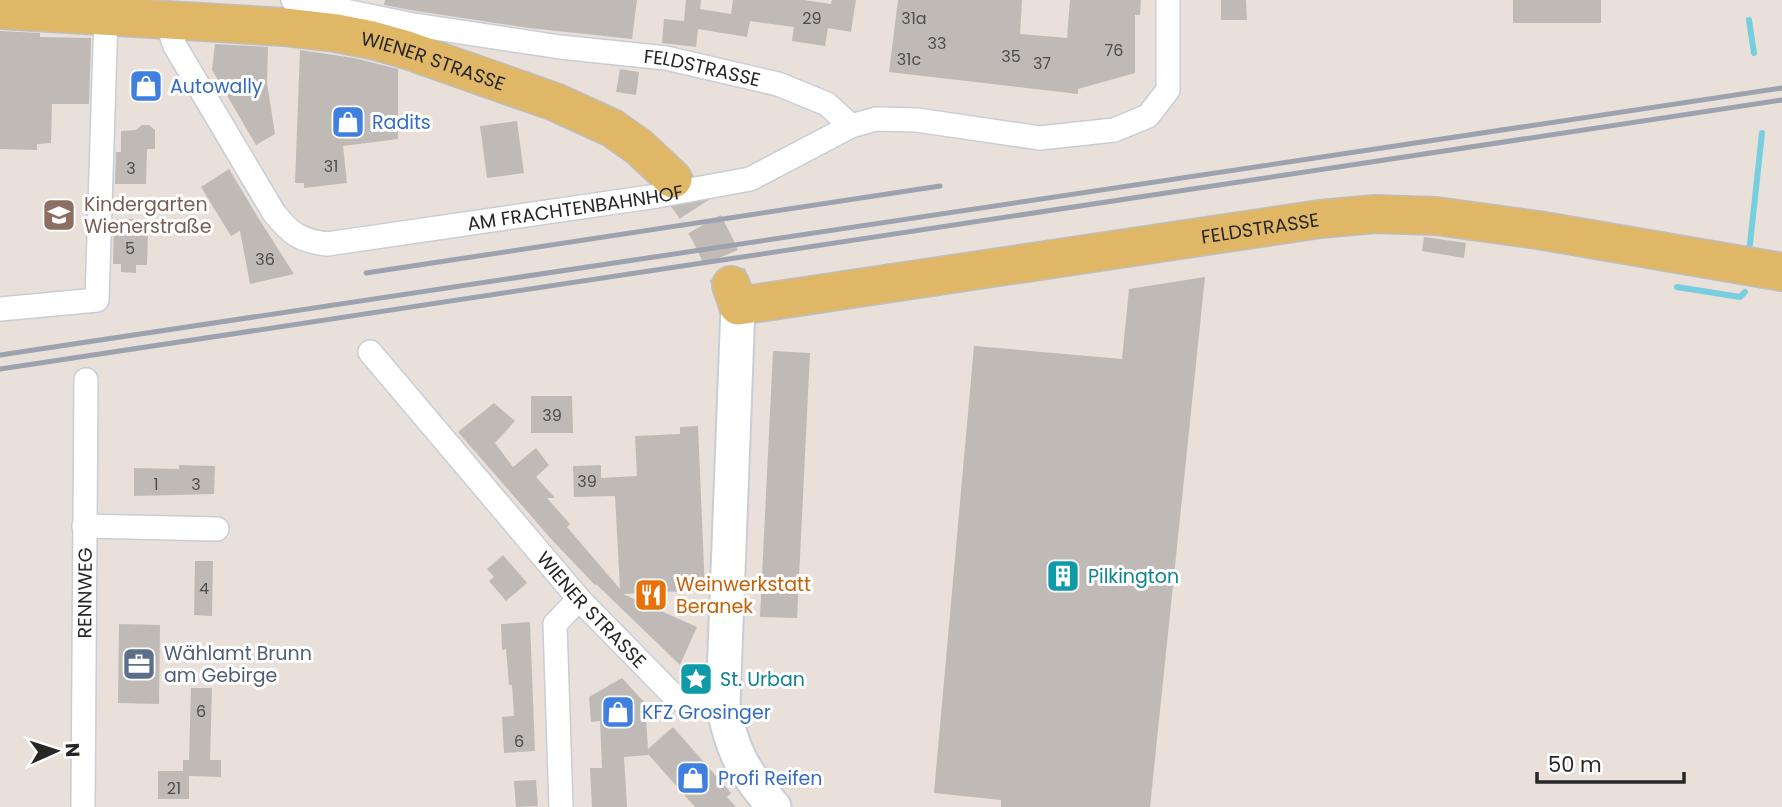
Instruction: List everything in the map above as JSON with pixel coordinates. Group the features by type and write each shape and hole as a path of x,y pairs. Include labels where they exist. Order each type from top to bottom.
{"main road":[{"name":"WIENER STRASSE","path":"0,10 106,16 184,14 336,33 404,49 555,102 612,128 639,147 673,179"},
{"name":"FELDSTRASSE","path":"735,295 1375,214 1449,218 1782,272"},
{"path":"735,295 723,704 730,738 746,774 774,807"}],"street":[{"name":"FELDSTRASSE","path":"293,0 408,24 560,47 666,58 778,84 827,104 850,127"},
{"path":"850,127 876,119 917,120 1040,138 1114,130 1148,116 1168,90 1168,0"},
{"name":"AM FRACHTENBAHNHOF","path":"184,14 175,46 274,213 289,231 310,242 327,244 363,240 750,180 850,127"},
{"path":"0,309 97,300 106,16"},
{"name":"WIENER STRASSE","path":"370,352 579,599 674,696 692,706 723,704"},
{"name":"RENNWEG","path":"83,807 86,380"},
{"path":"84,526 217,529"},
{"path":"561,807 555,624 579,599"}],"building":[{"path":"385,0 637,0 632,39 529,28 410,10 384,5"},
{"path":"686,0 701,0 700,9 731,14 733,0 804,0 831,4 832,0 856,0 851,32 828,28 825,46 792,41 794,27 750,21 747,37 698,29 696,47 662,43 664,19 684,21"},
{"path":"898,0 1022,0 1020,34 1067,38 1070,0 1141,0 1140,15 1135,15 1135,73 1078,89 1078,94 889,72"},
{"path":"1221,0 1246,0 1247,20 1221,20"},
{"path":"1513,0 1601,0 1601,23 1513,23"},
{"path":"0,31 40,33 40,37 91,38 89,104 52,104 51,143 37,144 37,150 0,149"},
{"path":"215,44 268,47 267,83 275,134 256,145 212,70"},
{"name":"Radits","path":"300,50 354,58 398,69 398,139 343,146 347,183 304,188 304,183 295,183"},
{"path":"620,69 639,72 636,95 616,92"},
{"path":"517,121 524,173 487,178 480,126"},
{"path":"142,125 149,125 155,130 155,149 147,149 146,184 115,184 116,152 121,152 121,131 136,130"},
{"path":"229,169 294,274 250,284 240,231 231,236 201,187"},
{"path":"114,219 134,219 134,232 148,232 147,265 136,265 136,273 121,272 121,264 113,264"},
{"path":"1424,237 1466,243 1464,258 1422,251"},
{"name":"Pilkington","path":"1205,277 1150,807 1001,807 1001,800 934,793 974,346 1122,359 1129,289"},
{"path":"773,351 810,353 797,618 760,617"},
{"path":"531,396 572,396 573,433 531,433"},
{"path":"494,403 515,421 495,443 513,467 536,448 549,465 536,477 555,498 547,498 570,524 567,527 620,589 615,496 574,497 573,466 601,465 601,478 637,476 635,436 680,434 680,427 698,426 705,590 623,594 697,627 680,665 595,585 552,540 458,432"},
{"path":"179,465 215,466 214,494 134,496 134,468 179,469"},
{"path":"503,555 527,583 506,601 489,581 494,577 487,569"},
{"path":"195,561 213,561 212,616 194,615"},
{"path":"530,622 535,751 504,753 502,717 514,716 506,649 502,650 501,624"},
{"name":"Wählamt Brunn am Gebirge","path":"119,624 160,625 159,704 118,703"},
{"path":"622,678 645,703 648,749 673,727 731,793 727,797 736,807 695,807 648,754 624,757 627,807 592,807 590,768 602,768 600,721 591,722 589,697"},
{"path":"191,688 212,688 210,760 221,760 221,777 189,776 189,799 158,799 158,771 183,771 183,760 189,760"},
{"path":"536,780 538,806 516,807 514,781"}],"waterway":[{"path":"1749,20 1754,53"},
{"path":"1749,253 1762,133"},
{"path":"1677,287 1740,297 1745,292"}],"tunnel":[{"path":"673,179 692,203 707,229 731,285"}],"railway":[{"path":"0,355 1782,88"},
{"path":"0,369 1782,100"},
{"path":"366,273 940,186"}],"place":[{"name":"Autowally","path":"146,86"},
{"name":"Radits","path":"348,122"},
{"name":"Kindergarten Wienerstraße","path":"59,215"},
{"name":"Pilkington","path":"1063,576"},
{"name":"Weinwerkstatt Beranek","path":"651,595"},
{"name":"Wählamt Brunn am Gebirge","path":"139,664"},
{"name":"St. Urban","path":"696,679"},
{"name":"KFZ Grosinger","path":"618,712"},
{"name":"Profi Reifen","path":"693,778"}]}
